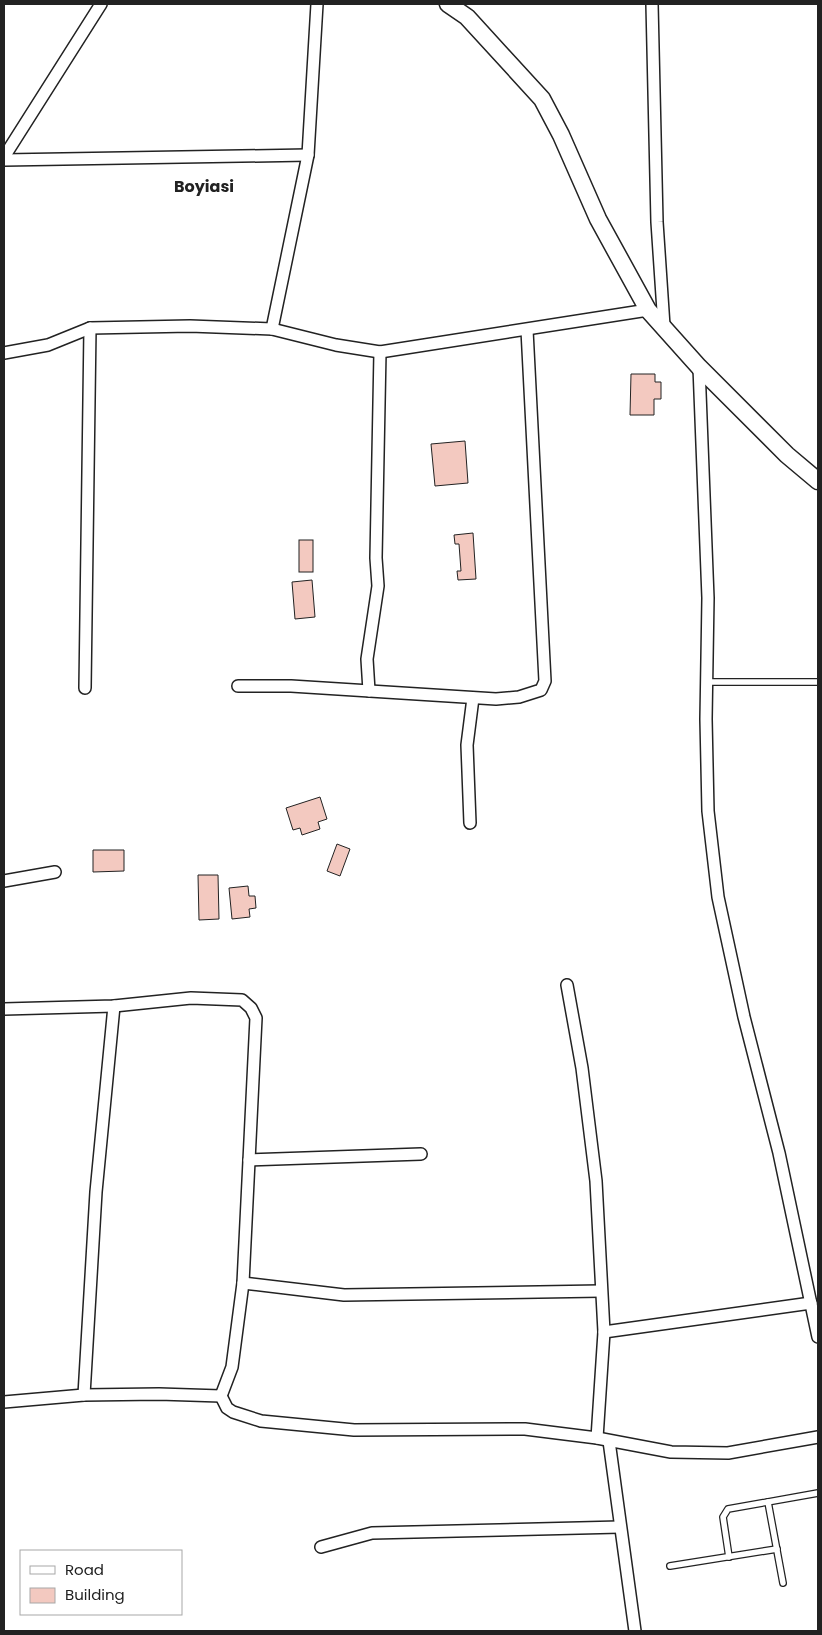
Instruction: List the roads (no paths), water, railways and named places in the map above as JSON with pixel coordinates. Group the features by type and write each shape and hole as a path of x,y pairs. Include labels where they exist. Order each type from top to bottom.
{"street":[{"path":"4,159 101,4"},
{"path":"272,329 308,155 317,4"},
{"path":"448,4 467,17 542,99 561,135 598,219 648,310 700,367 788,455 818,481"},
{"path":"652,4 657,222 664,326"},
{"path":"4,159 308,155"},
{"path":"4,354 48,345 90,328 190,326 272,329 336,345 380,352 648,310"},
{"path":"85,688 90,328"},
{"path":"238,686 369,691 473,698 519,697 541,690 545,680 527,330"},
{"path":"369,691 368,652 378,586 376,558 380,352"},
{"path":"700,367 708,598 708,811 718,897 744,1017 780,1153 818,1338"},
{"path":"470,823 467,745 473,698"},
{"path":"4,881 55,872"},
{"path":"567,985 582,1068 596,1181 604,1332 597,1438"},
{"path":"4,1010 114,1006 191,998 242,1000 251,1008 256,1018 243,1283 232,1367 221,1396 227,1408 233,1412 261,1421 354,1430 525,1430 597,1438 609,1442 671,1452 728,1453 818,1436"},
{"path":"84,1395 96,1192 114,1006"},
{"path":"249,1160 421,1154"},
{"path":"243,1283 344,1295 601,1291"},
{"path":"604,1332 811,1303"},
{"path":"4,1402 84,1395 158,1394 221,1396"},
{"path":"609,1442 635,1631"},
{"path":"321,1548 372,1533 620,1527"}],"lane":[{"path":"707,682 818,682"},
{"path":"729,1557 723,1517 725,1511 818,1494"},
{"path":"768,1502 783,1583"},
{"path":"670,1566 777,1549"}],"district":[{"name":"Boyiasi","path":"204,186"}]}
